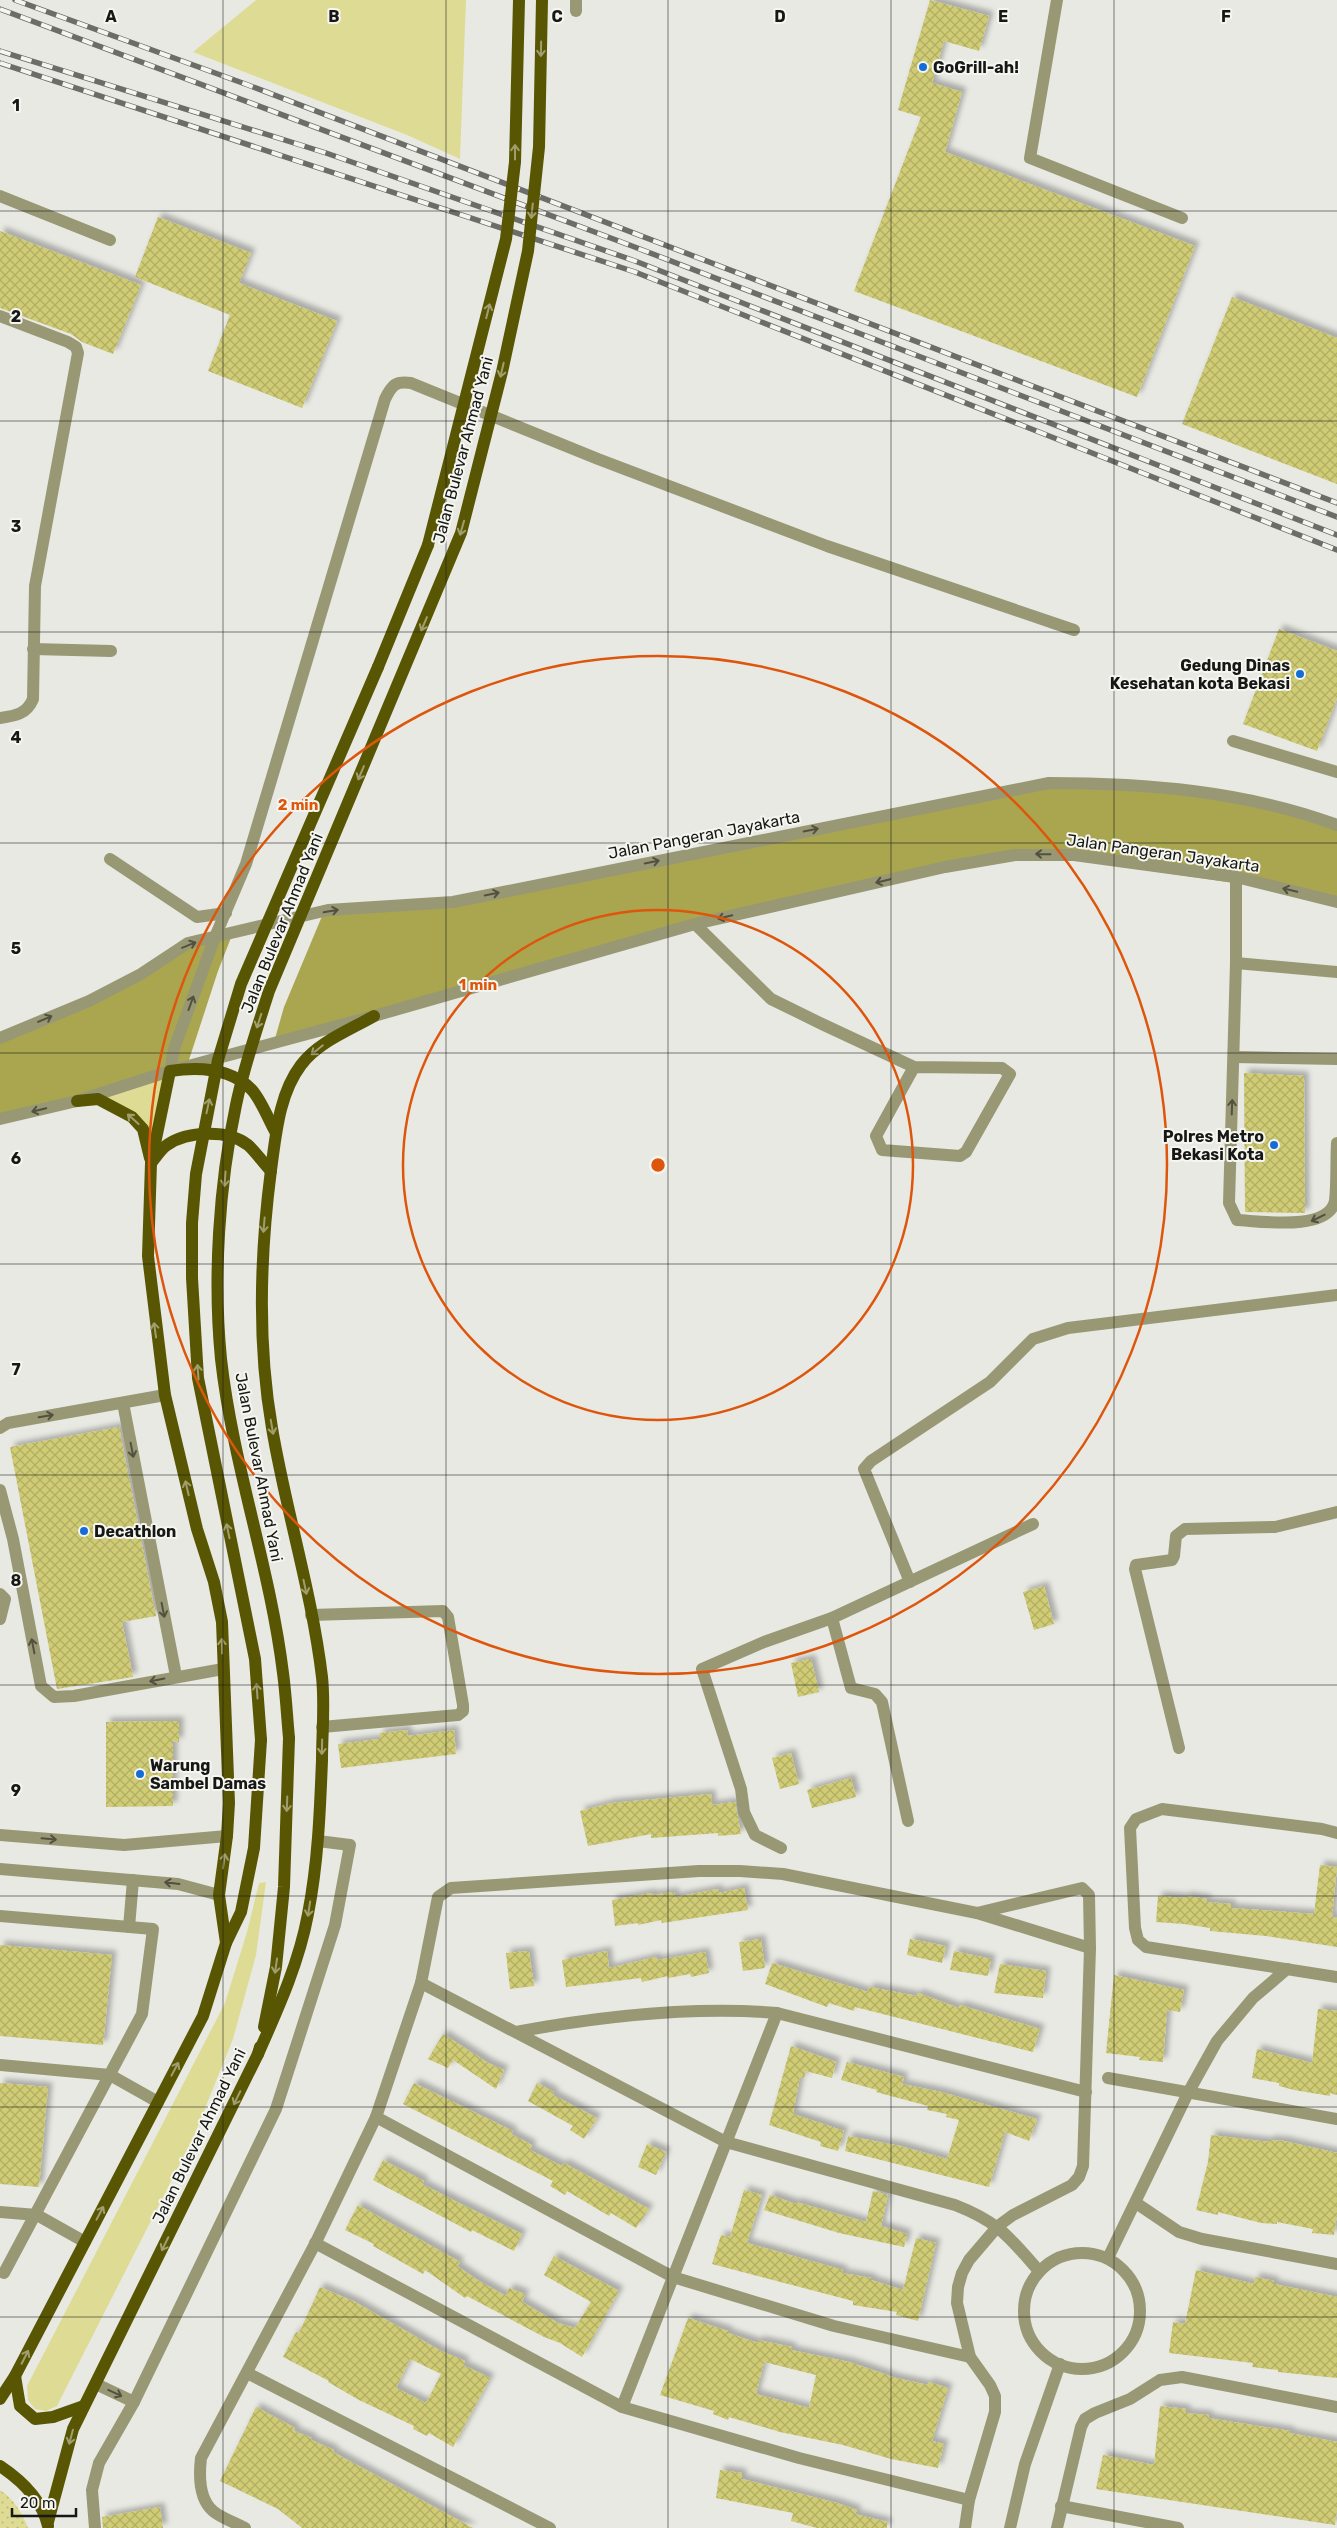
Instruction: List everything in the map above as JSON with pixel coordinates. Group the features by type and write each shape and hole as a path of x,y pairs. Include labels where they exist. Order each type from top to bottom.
{"main road":[{"name":"Jalan Bulevar Ahmad Yani","path":"0,2399 15,2376 203,2016 226,1944 241,1912 254,1848 260,1740 255,1659 198,1378 192,1278 192,1223 196,1174 218,1060 241,984 374,676 428,545 506,239 515,162 518,0"},
{"name":"Jalan Bulevar Ahmad Yani","path":"48,2525 73,2429 258,2054 276,1967 284,1887 289,1738 283,1672 232,1432 221,1358 219,1253 226,1167 236,1106 248,1058 269,991 461,533 502,372 528,250 538,147 542,0"},
{"path":"258,2054 288,1985 306,1924 318,1841 322,1727 322,1679 311,1615 272,1427 266,1379 262,1336 262,1246 276,1133 290,1082 302,1063 320,1047 374,1016"},
{"path":"226,1944 219,1895 227,1836 227,1717 222,1622 214,1582 197,1529 165,1395 148,1256 151,1163 160,1111 170,1071 202,1070 220,1072 235,1078 252,1089 276,1133"},
{"path":"78,1100 98,1099 132,1116 143,1129 151,1163"},
{"path":"151,1163 166,1145 182,1139 210,1133 230,1135 247,1145 271,1171"},
{"path":"15,2376 20,2406 35,2419 53,2417 84,2406"},
{"path":"0,2466 16,2476 35,2497 48,2525"}],"street":[{"path":"1056,0 1030,158 1182,218"},
{"path":"0,196 110,240"},
{"path":"0,316 68,342 76,347 78,353 35,586 33,699 29,708 22,714 0,718"},
{"path":"170,1071 174,1049 246,864 385,399 392,385 399,381 411,382 598,459 827,546 1074,630"},
{"path":"33,649 111,651"},
{"path":"1233,741 1337,772"},
{"name":"Jalan Pangeran Jayakarta","path":"0,1038 89,1001 142,974 188,943 216,938 328,910 453,902 1049,783 1112,783 1215,794 1267,804 1337,824"},
{"name":"Jalan Pangeran Jayakarta","path":"0,1120 78,1100 170,1071 374,1016 695,924 945,867 1014,855 1074,854 1236,877 1337,902"},
{"path":"110,859 198,917 226,913"},
{"path":"1236,877 1234,1057 1229,1203 1237,1220 1308,1223 1328,1213 1335,1202 1337,1143"},
{"path":"695,924 771,999 914,1067 1002,1068 1010,1074 966,1152 960,1156 882,1150 878,1143 876,1136 914,1067"},
{"path":"1236,963 1337,972"},
{"path":"1234,1057 1337,1059"},
{"path":"910,1582 864,1468 871,1461 990,1382 1033,1339 1068,1328 1337,1295"},
{"path":"0,1428 8,1423 165,1395"},
{"path":"123,1402 176,1676"},
{"path":"0,1490 13,1539 41,1686 54,1697 74,1696 223,1669"},
{"path":"1179,1748 1135,1569 1136,1565 1172,1560 1176,1536 1186,1529 1276,1527 1337,1512"},
{"path":"781,1848 755,1835 744,1812 741,1789 702,1669 764,1642 832,1618 1033,1524"},
{"path":"0,1594 5,1598 0,1619"},
{"path":"311,1615 443,1611 448,1617 463,1705 463,1711 458,1715 322,1727"},
{"path":"832,1618 851,1688 874,1694 882,1702 908,1821"},
{"path":"1337,1833 1322,1829 1162,1809 1136,1819 1130,1828 1134,1928 1138,1940 1146,1947 1337,1977"},
{"path":"0,1835 124,1845 227,1836"},
{"path":"95,2528 92,2490 99,2463 134,2402 276,2109 335,1925 350,1845 318,1841"},
{"path":"0,1869 178,1884 219,1895"},
{"path":"245,2528 213,2511 205,2498 199,2472 202,2458 315,2243 376,2117 420,1983 438,1896 450,1888 699,1871 783,1874 977,1913 1090,1948"},
{"path":"129,1926 133,1880"},
{"path":"965,2528 969,2500 995,2412 995,2396 990,2385 970,2357 960,2321 958,2288 969,2260 998,2226 1013,2215 1072,2185 1079,2177 1082,2166 1086,2092 1090,1948 1089,1895 1082,1888 977,1913"},
{"path":"0,1916 153,1929 142,2014 4,2274"},
{"path":"1108,2258 1188,2093 1217,2041 1234,2018 1253,1998 1288,1969"},
{"path":"420,1983 726,2142 955,2205 980,2215 998,2226 1039,2271"},
{"path":"516,2032 569,2022 644,2014 733,2009 777,2013 1086,2092"},
{"path":"622,2407 777,2013"},
{"path":"0,2065 110,2076 158,2102"},
{"path":"1108,2078 1337,2119"},
{"path":"376,2117 674,2277 834,2326 970,2357"},
{"path":"1136,2202 1165,2224 1187,2235 1337,2264"},
{"path":"0,2212 37,2215 84,2242"},
{"path":"315,2243 622,2407 799,2458 969,2500"},
{"path":"1090,2253 1108,2258 1124,2270 1136,2286 1141,2305 1139,2325 1131,2343 1117,2358 1105,2364 1079,2369 1060,2364 1044,2355 1032,2340 1025,2323 1024,2305 1026,2296 1039,2271 1054,2260 1072,2254 1090,2253"},
{"path":"1010,2528 1025,2464 1060,2364"},
{"path":"247,2372 550,2528"},
{"path":"1057,2528 1081,2427 1085,2419 1130,2399 1160,2380 1182,2377 1337,2407"},
{"path":"96,2384 134,2402"},
{"path":"1061,2506 1178,2528"}],"shaded area":[{"path":"256,0 466,0 460,159 407,135 193,52"},
{"path":"1049,783 1168,788 1337,825 1337,902 1304,893 1034,854 695,924 0,1119 0,1038 89,1001 188,943 324,912 453,902"},
{"path":"170,1071 151,1163 143,1129 98,1099"},
{"path":"266,1882 256,1955 233,2039 193,2138 57,2406 46,2411 35,2409 28,2400 27,2386 225,2003 247,1932 259,1883"},
{"path":"0,2490 17,2507 28,2528 0,2528"}],"pier":[{"path":"325,909 284,1007 274,1042 186,1069 218,971 234,930"}],"building":[{"path":"930,0 989,16 979,51 944,41 932,83 962,92 945,152 1195,246 1137,397 854,291 921,117 898,110"},
{"path":"158,217 251,253 239,283 337,321 302,408 208,371 230,315 135,277"},
{"path":"0,231 141,285 113,354 82,342 71,334 0,308"},
{"path":"1232,297 1337,338 1337,484 1182,424"},
{"name":"Gedung Dinas Kesehatan kota Bekasi","path":"1279,629 1337,651 1337,698 1317,751 1243,724"},
{"name":"Polres Metro Bekasi Kota","path":"1244,1073 1304,1076 1305,1213 1245,1212"},
{"name":"Decathlon","path":"119,1427 156,1616 122,1622 133,1677 57,1689 10,1447"},
{"path":"1044,1586 1054,1624 1034,1630 1023,1592"},
{"path":"811,1659 819,1692 798,1697 791,1663"},
{"name":"Warung Sambel Damas","path":"179,1721 179,1742 173,1741 173,1806 106,1807 106,1722"},
{"path":"407,1730 408,1736 454,1730 456,1754 341,1768 338,1744 380,1739 380,1733"},
{"path":"791,1753 799,1784 780,1789 772,1758"},
{"path":"851,1778 856,1797 812,1808 807,1790"},
{"path":"711,1794 712,1805 735,1802 741,1834 718,1836 718,1833 651,1838 651,1834 588,1846 580,1811 611,1803"},
{"path":"1320,1865 1337,1867 1332,1917 1337,1918 1337,1947 1266,1936 1210,1931 1210,1928 1184,1924 1156,1922 1158,1896 1186,1898 1186,1896 1207,1899 1207,1902 1231,1904 1231,1908 1314,1914"},
{"path":"744,1888 748,1910 662,1923 661,1920 638,1925 638,1923 615,1926 612,1900 652,1893 652,1895 674,1892 675,1897 718,1889 719,1893"},
{"path":"761,1939 765,1968 743,1971 739,1942"},
{"path":"910,1939 946,1946 942,1963 907,1955"},
{"path":"0,1945 112,1955 103,2045 0,2036"},
{"path":"529,1951 534,1986 510,1989 506,1953"},
{"path":"607,1951 609,1968 656,1957 657,1960 705,1952 709,1973 691,1977 690,1974 668,1978 668,1976 642,1982 641,1978 566,1987 562,1960"},
{"path":"954,1951 991,1959 988,1976 950,1970"},
{"path":"772,1963 868,1992 869,1987 917,1996 918,1993 959,2008 960,2005 1040,2029 1033,2052 855,2007 854,2011 829,2003 827,2007 765,1984"},
{"path":"1000,1964 1046,1971 1043,1998 994,1993"},
{"path":"1114,1975 1184,1990 1180,2012 1167,2010 1163,2062 1139,2060 1140,2057 1106,2053"},
{"path":"1318,2009 1337,2011 1337,2095 1330,2093 1330,2096 1294,2090 1279,2086 1279,2083 1252,2078 1257,2049 1312,2063"},
{"path":"443,2034 488,2063 504,2070 496,2089 453,2060 448,2068 428,2059"},
{"path":"791,2046 836,2062 832,2078 806,2071 804,2078 800,2077 793,2114 844,2131 838,2151 820,2146 821,2142 769,2125"},
{"path":"847,2062 904,2077 902,2084 941,2092 1037,2119 1029,2141 1005,2132 989,2187 845,2151 848,2136 900,2146 947,2159 959,2120 946,2117 947,2114 927,2110 928,2106 841,2080"},
{"path":"0,2083 48,2087 39,2187 0,2184"},
{"path":"414,2083 513,2131 511,2134 532,2145 530,2150 562,2166 564,2163 649,2209 636,2228 611,2213 609,2216 567,2191 565,2195 550,2186 553,2181 403,2104"},
{"path":"537,2083 554,2092 553,2095 597,2118 584,2139 570,2130 573,2126 528,2101"},
{"path":"1211,2135 1269,2142 1269,2140 1284,2141 1337,2153 1337,2214 1334,2235 1312,2233 1313,2229 1277,2222 1277,2224 1261,2223 1218,2212 1218,2215 1196,2210 1208,2162"},
{"path":"647,2144 666,2152 656,2175 638,2167"},
{"path":"383,2160 424,2181 422,2184 522,2234 514,2251 472,2230 471,2232 373,2180"},
{"path":"744,2190 762,2195 747,2243 843,2270 842,2273 871,2278 871,2280 903,2290 916,2238 936,2243 918,2321 896,2315 897,2312 853,2305 853,2301 712,2264 721,2235 730,2237"},
{"path":"873,2191 888,2195 881,2226 907,2234 904,2247 839,2233 764,2210 770,2195 796,2204 796,2202 866,2222"},
{"path":"358,2205 460,2262 457,2266 506,2296 509,2288 525,2294 522,2302 558,2323 575,2328 591,2302 544,2275 554,2256 619,2291 582,2357 560,2343 544,2337 467,2296 465,2298 425,2270 423,2274 373,2246 374,2244 345,2230"},
{"path":"1196,2270 1254,2284 1255,2277 1274,2281 1274,2284 1337,2297 1337,2378 1278,2372 1278,2370 1252,2367 1253,2363 1169,2353 1173,2322 1185,2324"},
{"path":"320,2287 355,2302 441,2351 465,2361 463,2365 490,2378 453,2447 429,2433 427,2436 413,2429 414,2426 359,2400 329,2381 283,2357 296,2332 299,2333","holes":["410,2359 441,2374 426,2403 396,2388"]},
{"path":"688,2318 758,2343 758,2340 792,2347 791,2350 849,2362 896,2378 928,2385 929,2382 948,2388 932,2441 944,2444 938,2468 891,2459 843,2445 780,2432 729,2417 728,2420 713,2414 714,2411 660,2395","holes":["764,2362 816,2375 809,2408 756,2394"]},
{"path":"1160,2406 1186,2409 1186,2413 1209,2415 1208,2418 1290,2431 1290,2433 1337,2442 1337,2509 1335,2525 1096,2489 1103,2455 1154,2465"},
{"path":"256,2407 295,2428 294,2431 312,2438 311,2440 334,2450 333,2452 473,2528 302,2528 278,2509 220,2481"},
{"path":"720,2470 742,2473 742,2479 837,2503 857,2510 855,2514 887,2522 887,2528 817,2528 791,2521 793,2513 716,2498"},
{"path":"160,2507 163,2528 103,2528 102,2517"}],"railway":[{"path":"15,0 248,85 1337,503"},
{"path":"0,9 632,246 1337,517"},
{"path":"0,51 326,153 635,261 1337,535"},
{"path":"0,63 635,272 1337,550"}],"place":[{"name":"GoGrill-ah!","path":"923,67"},
{"name":"Gedung Dinas Kesehatan kota Bekasi","path":"1300,674"},
{"name":"Polres Metro Bekasi Kota","path":"1274,1145"},
{"name":"Decathlon","path":"84,1531"},
{"name":"Warung Sambel Damas","path":"140,1774"}]}
